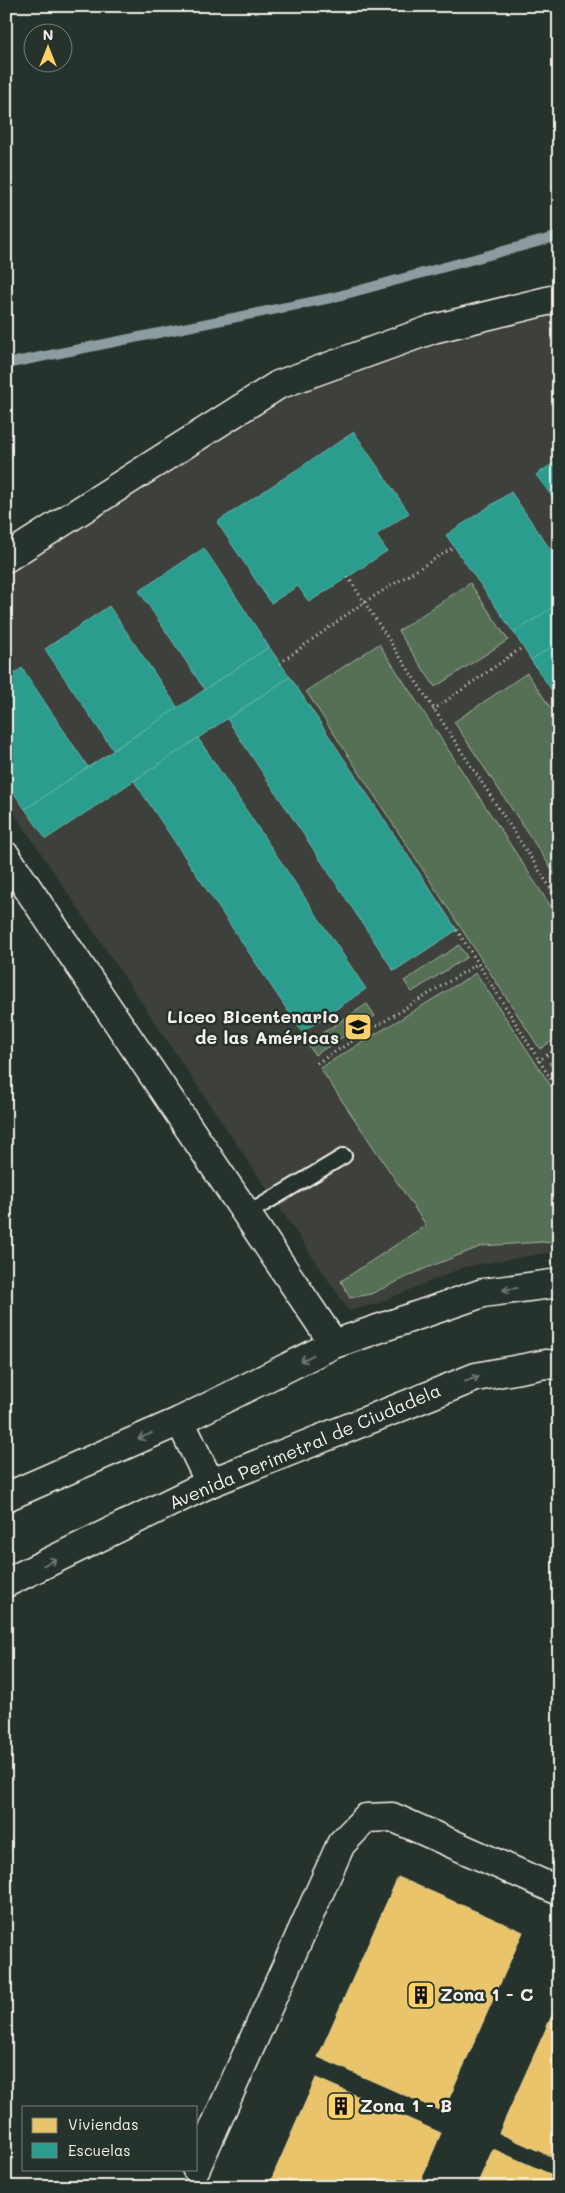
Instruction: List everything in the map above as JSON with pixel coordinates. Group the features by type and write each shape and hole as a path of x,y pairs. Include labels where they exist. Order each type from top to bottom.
{"street":[{"path":"6,558 278,385 433,329 559,298"},
{"path":"6,856 334,1344"},
{"path":"6,1496 180,1421 334,1344 483,1293 559,1283"},
{"name":"Avenida Perimetral de Ciudadela","path":"6,1583 210,1483 476,1377 546,1364 559,1365"},
{"path":"180,1421 210,1483"},
{"path":"198,2165 341,1844 366,1818 392,1817 559,1891"},
{"path":"188,2187 196,2170"}],"lane":[{"path":"247,1214 344,1156"}],"path":[{"path":"280,663 363,603 454,547"},
{"path":"348,577 363,603 559,901"},
{"path":"433,710 523,647"},
{"path":"457,930 559,1092"},
{"path":"317,1063 477,964"},
{"path":"538,1061 559,1048"}],"shaded area":[{"name":"Liceo Bicentenario de las Américas","path":"559,311 559,1254 546,1253 464,1267 376,1304 349,1311 6,801 6,575 290,393 446,337"}],"green space":[{"path":"470,583 508,640 435,687 398,631"},
{"path":"379,644 559,919 559,1036 540,1049 306,691"},
{"path":"527,673 559,720 559,880 454,722"},
{"path":"459,945 467,957 412,992 404,981"},
{"path":"476,973 559,1098 559,1244 542,1242 482,1246 424,1269 371,1294 350,1298 341,1281 426,1225 320,1068"},
{"path":"367,1004 375,1016 315,1055 307,1043"},
{"path":"559,1056 559,1078 549,1063"}],"building: Viviendas":[{"name":"Zona 1 - C","path":"398,1877 523,1932 443,2112 318,2057"},
{"path":"559,2000 559,2160 499,2133"},
{"name":"Zona 1 - B","path":"316,2078 441,2133 418,2187 268,2187"},
{"path":"493,2149 559,2178 559,2187 476,2187"}],"building: Escuelas":[{"path":"354,432 409,513 376,535 387,551 348,577 309,602 298,586 271,603 217,522"},
{"path":"559,459 559,506 536,475"},
{"path":"511,492 559,562 559,603 514,633 446,535"},
{"path":"204,548 269,647 205,690 139,591"},
{"path":"559,603 559,642 531,660 514,633"},
{"path":"109,606 178,708 113,750 45,649"},
{"path":"559,642 559,701 531,660"},
{"path":"269,647 290,677 46,839 25,809"},
{"path":"22,668 88,767 25,809 6,782 6,679"},
{"path":"290,677 457,930 394,971 227,719"},
{"path":"198,738 366,989 302,1032 134,781"}],"waterway":[{"path":"6,364 331,298 559,236"}],"place":[{"name":"Liceo Bicentenario de las Américas","path":"358,1027"},
{"name":"Zona 1 - C","path":"421,1995"},
{"name":"Zona 1 - B","path":"341,2106"}]}
